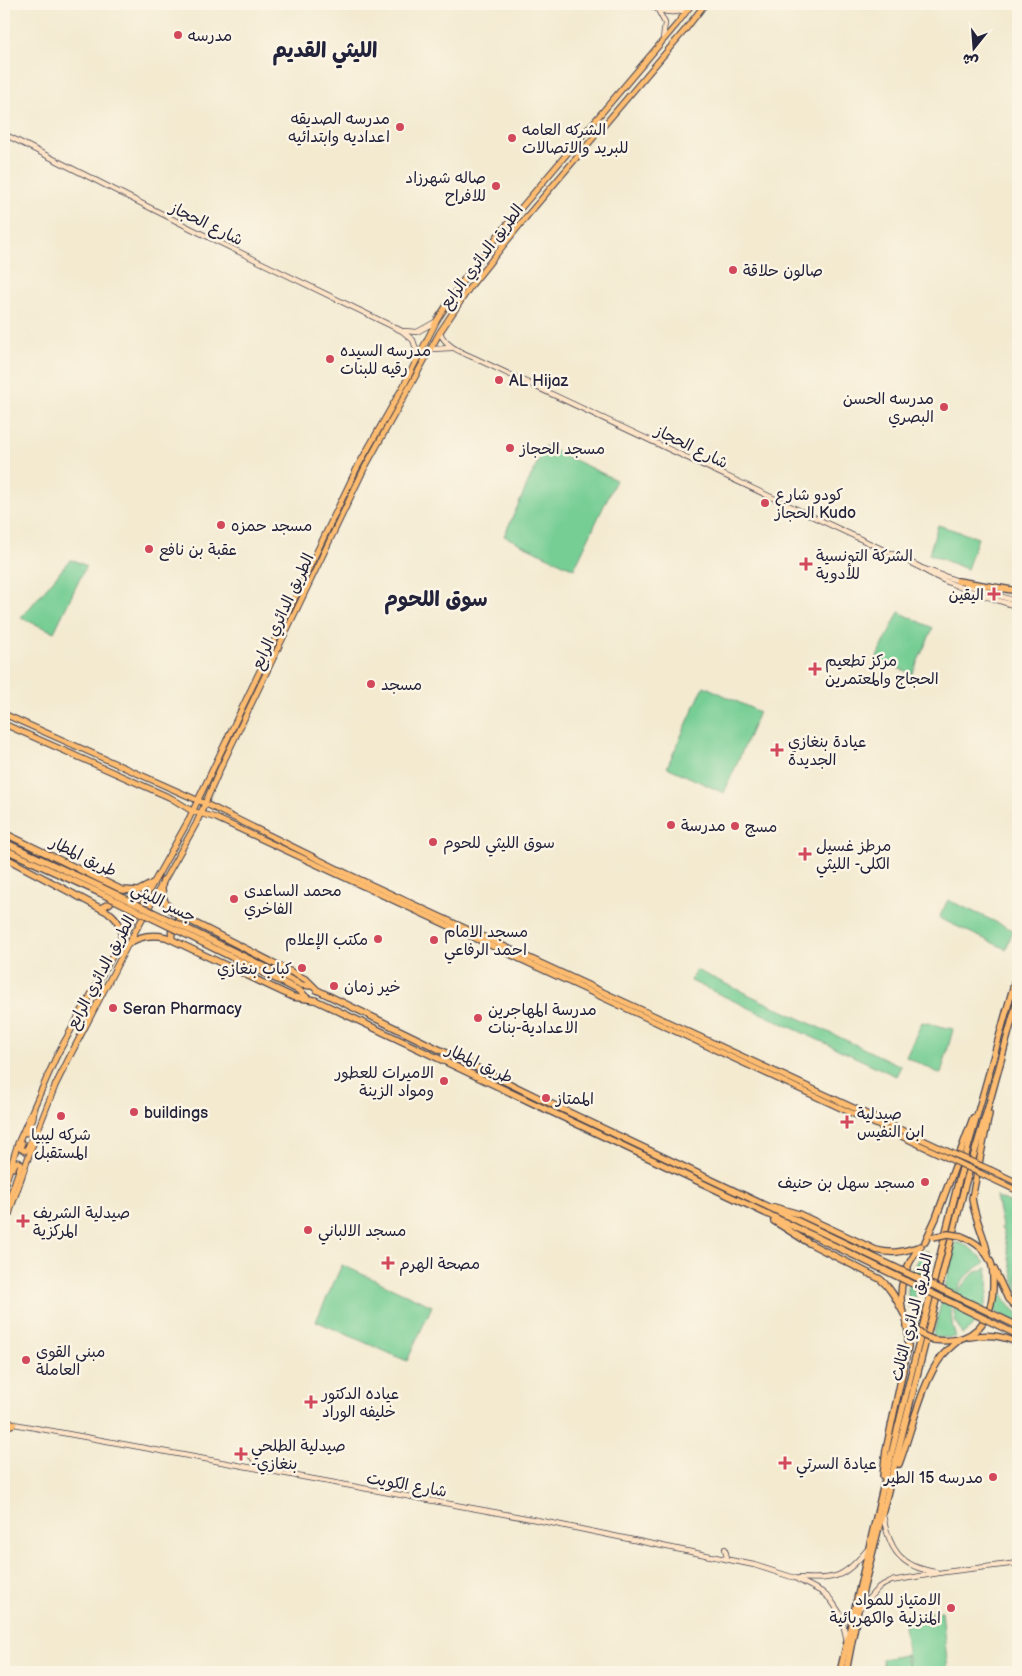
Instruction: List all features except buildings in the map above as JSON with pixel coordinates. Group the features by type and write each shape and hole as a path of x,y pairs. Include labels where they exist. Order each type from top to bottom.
{"highway":[{"path":"958,581 1018,591"},
{"name":"طريق المطار","path":"4,833 114,886 133,892 144,890 153,884"},
{"name":"جسر الليثي","path":"4,842 153,912 302,986 312,986"},
{"name":"جسر الليثي","path":"4,849 185,934 300,992 307,998"},
{"path":"4,857 111,914 121,928 121,940"},
{"name":"طريق المطار","path":"163,880 162,894 165,902 173,912 307,980 317,990 1018,1326"},
{"path":"101,908 108,906 113,900 114,886"},
{"path":"172,939 171,932 174,924 183,918"},
{"name":"طريق المطار","path":"128,944 138,938 149,935 172,939 293,997 307,998 323,1004 768,1216 816,1237 1018,1335"},
{"name":"الطريق الدائري الثالث","path":"840,1672 958,1183 1018,970"},
{"name":"الطريق الدائري الثالث","path":"846,1672 858,1610 965,1185 1018,998"},
{"path":"988,1256 974,1212 972,1198 989,1120 989,1104"},
{"path":"882,1492 886,1450 908,1347 908,1332 901,1298 904,1278 912,1257 923,1244 936,1218 973,1119 979,1110"},
{"path":"764,1205 790,1211 876,1250 887,1253 898,1253 923,1244 933,1237 948,1234 962,1236 978,1246 988,1256 1008,1299 1018,1309"},
{"path":"768,1216 800,1239 880,1279 887,1285 910,1326 918,1332 934,1340 993,1335 1018,1344"},
{"path":"890,1487 923,1394 936,1364 946,1351 980,1326 989,1309 993,1292 992,1263"}],"main road":[{"path":"649,4 657,9 674,13 691,6"},
{"name":"الطريق الدائري الرابع","path":"4,1232 44,1114 69,1058 128,944 196,824 364,469 440,332 470,287 526,216 705,4"},
{"name":"الطريق الدائري الرابع","path":"4,1188 18,1144 58,1054 192,811 353,476 404,385 437,320 462,282 499,234 691,6"},
{"path":"657,9 665,23 663,39"},
{"name":"شارع الحجاز","path":"4,134 185,226 402,330 413,340 418,355"},
{"path":"402,330 417,332 437,320"},
{"name":"شارع الحجاز","path":"440,332 444,341 456,349 918,566 1018,602"},
{"name":"شارع الحجاز","path":"432,349 445,347 456,349"},
{"name":"شارع الحجاز","path":"918,566 957,585 1018,607"},
{"path":"4,714 206,804 348,874 1018,1183"},
{"path":"4,724 171,798 192,811 216,818 1018,1191"},
{"path":"44,742 48,734"},
{"path":"209,795 211,802 218,810"},
{"path":"196,824 207,819 216,818"},
{"path":"34,1105 33,1118 21,1145 21,1150 25,1151 28,1149 39,1119 44,1114"},
{"path":"4,1188 8,1184 14,1163 19,1162 21,1166 9,1199 9,1214"},
{"path":"4,1421 14,1424"},
{"path":"4,1428 14,1424"},
{"name":"شارع الكويت","path":"14,1424 537,1520 727,1558 795,1578 822,1592 831,1600 841,1615 847,1642"},
{"path":"250,1455 255,1461 257,1468"},
{"path":"883,1514 890,1542 904,1560 917,1568 940,1572"},
{"name":"شارع الكويت","path":"795,1578 819,1579 837,1576 853,1566 870,1547"},
{"path":"725,1549 727,1558"},
{"path":"858,1610 879,1587 890,1581 940,1572 1018,1563"}],"green space":[{"path":"545,446 616,480 574,569 504,536"},
{"path":"938,525 978,538 967,569 929,554"},
{"path":"70,560 86,566 54,632 21,618"},
{"path":"899,612 933,628 912,674 876,659"},
{"path":"704,686 759,712 724,793 667,767"},
{"path":"948,900 1013,930 1006,949 939,918"},
{"path":"696,970 901,1066 896,1076 691,981"},
{"path":"922,1022 953,1029 941,1074 906,1057"},
{"path":"996,1197 1018,1207 1018,1298 1003,1230 1001,1229"},
{"path":"956,1242 973,1250 985,1263 967,1277 955,1294 951,1315 956,1337 939,1338 933,1336"},
{"path":"926,1250 929,1253 915,1288 915,1304 909,1307 910,1276 916,1262"},
{"path":"342,1265 432,1306 407,1361 316,1321"},
{"path":"987,1268 988,1287 985,1306 976,1322 962,1334 955,1320 954,1311 957,1292 974,1273"},
{"path":"998,1288 1000,1288 1009,1305 1018,1313 1018,1323 993,1311"},
{"path":"942,1611 948,1672 884,1672 882,1659 905,1655 909,1670 903,1616"}],"place":[{"name":"مدرسه","path":"178,35"},
{"name":"مدرسه الصديقه اعداديه وابتدائيه","path":"400,127"},
{"name":"الشركه العامه للبريد والاتصالات","path":"512,138"},
{"name":"صاله شهرزاد للافراح","path":"496,186"},
{"name":"صالون حلاقة","path":"733,270"},
{"name":"مدرسه السيده رقيه للبنات","path":"330,359"},
{"name":"AL Hijaz","path":"499,380"},
{"name":"مدرسه الحسن البصري","path":"944,407"},
{"name":"مسجد الحجاز","path":"510,448"},
{"name":"كودو شارع الحجاز Kudo","path":"765,503"},
{"name":"مسجد حمزه","path":"221,525"},
{"name":"عقبة بن نافع","path":"149,549"},
{"name":"الشركة التونسية للأدوية","path":"806,564"},
{"name":"اليقين","path":"994,594"},
{"name":"مركز تطعيم الحجاج والمعتمرين","path":"815,669"},
{"name":"مسجد","path":"371,684"},
{"name":"عيادة بنغازي الجديدة","path":"777,750"},
{"name":"مدرسة","path":"671,825"},
{"name":"مسج","path":"735,826"},
{"name":"سوق الليثي للحوم","path":"433,842"},
{"name":"مرطز غسيل الكلى- الليثي","path":"805,854"},
{"name":"محمد الساعدى الفاخري","path":"234,899"},
{"name":"مكتب الإعلام","path":"378,939"},
{"name":"مسجد الامام احمد الرفاعي","path":"434,940"},
{"name":"كباب بنغازي","path":"302,968"},
{"name":"خير زمان","path":"334,986"},
{"name":"Seran Pharmacy","path":"113,1008"},
{"name":"مدرسة المهاجرين الاعدادية-بنات","path":"478,1018"},
{"name":"الاميرات للعطور ومواد الزينة","path":"444,1081"},
{"name":"الممتاز","path":"546,1098"},
{"name":"buildings","path":"134,1112"},
{"name":"شركه ليبيا المستقبل","path":"61,1116"},
{"name":"صيدلية ابن النفيس","path":"847,1122"},
{"name":"مسجد سهل بن حنيف","path":"925,1182"},
{"name":"صيدلية الشريف المركزية","path":"23,1221"},
{"name":"مسجد الالباني","path":"308,1230"},
{"name":"مصحة الهرم","path":"388,1263"},
{"name":"مبنى القوى العاملة","path":"26,1360"},
{"name":"عياده الدكتور خليفه الوراد","path":"311,1402"},
{"name":"صيدلية الطلحي -بنغازي","path":"241,1454"},
{"name":"عيادة السرتي","path":"785,1463"},
{"name":"مدرسه 15 الطير","path":"993,1477"},
{"name":"الامتياز للمواد المنزلية والكهربائية","path":"951,1608"}],"district":[{"name":"الليثي القديم","path":"325,50"},
{"name":"سوق اللحوم","path":"436,599"}]}
